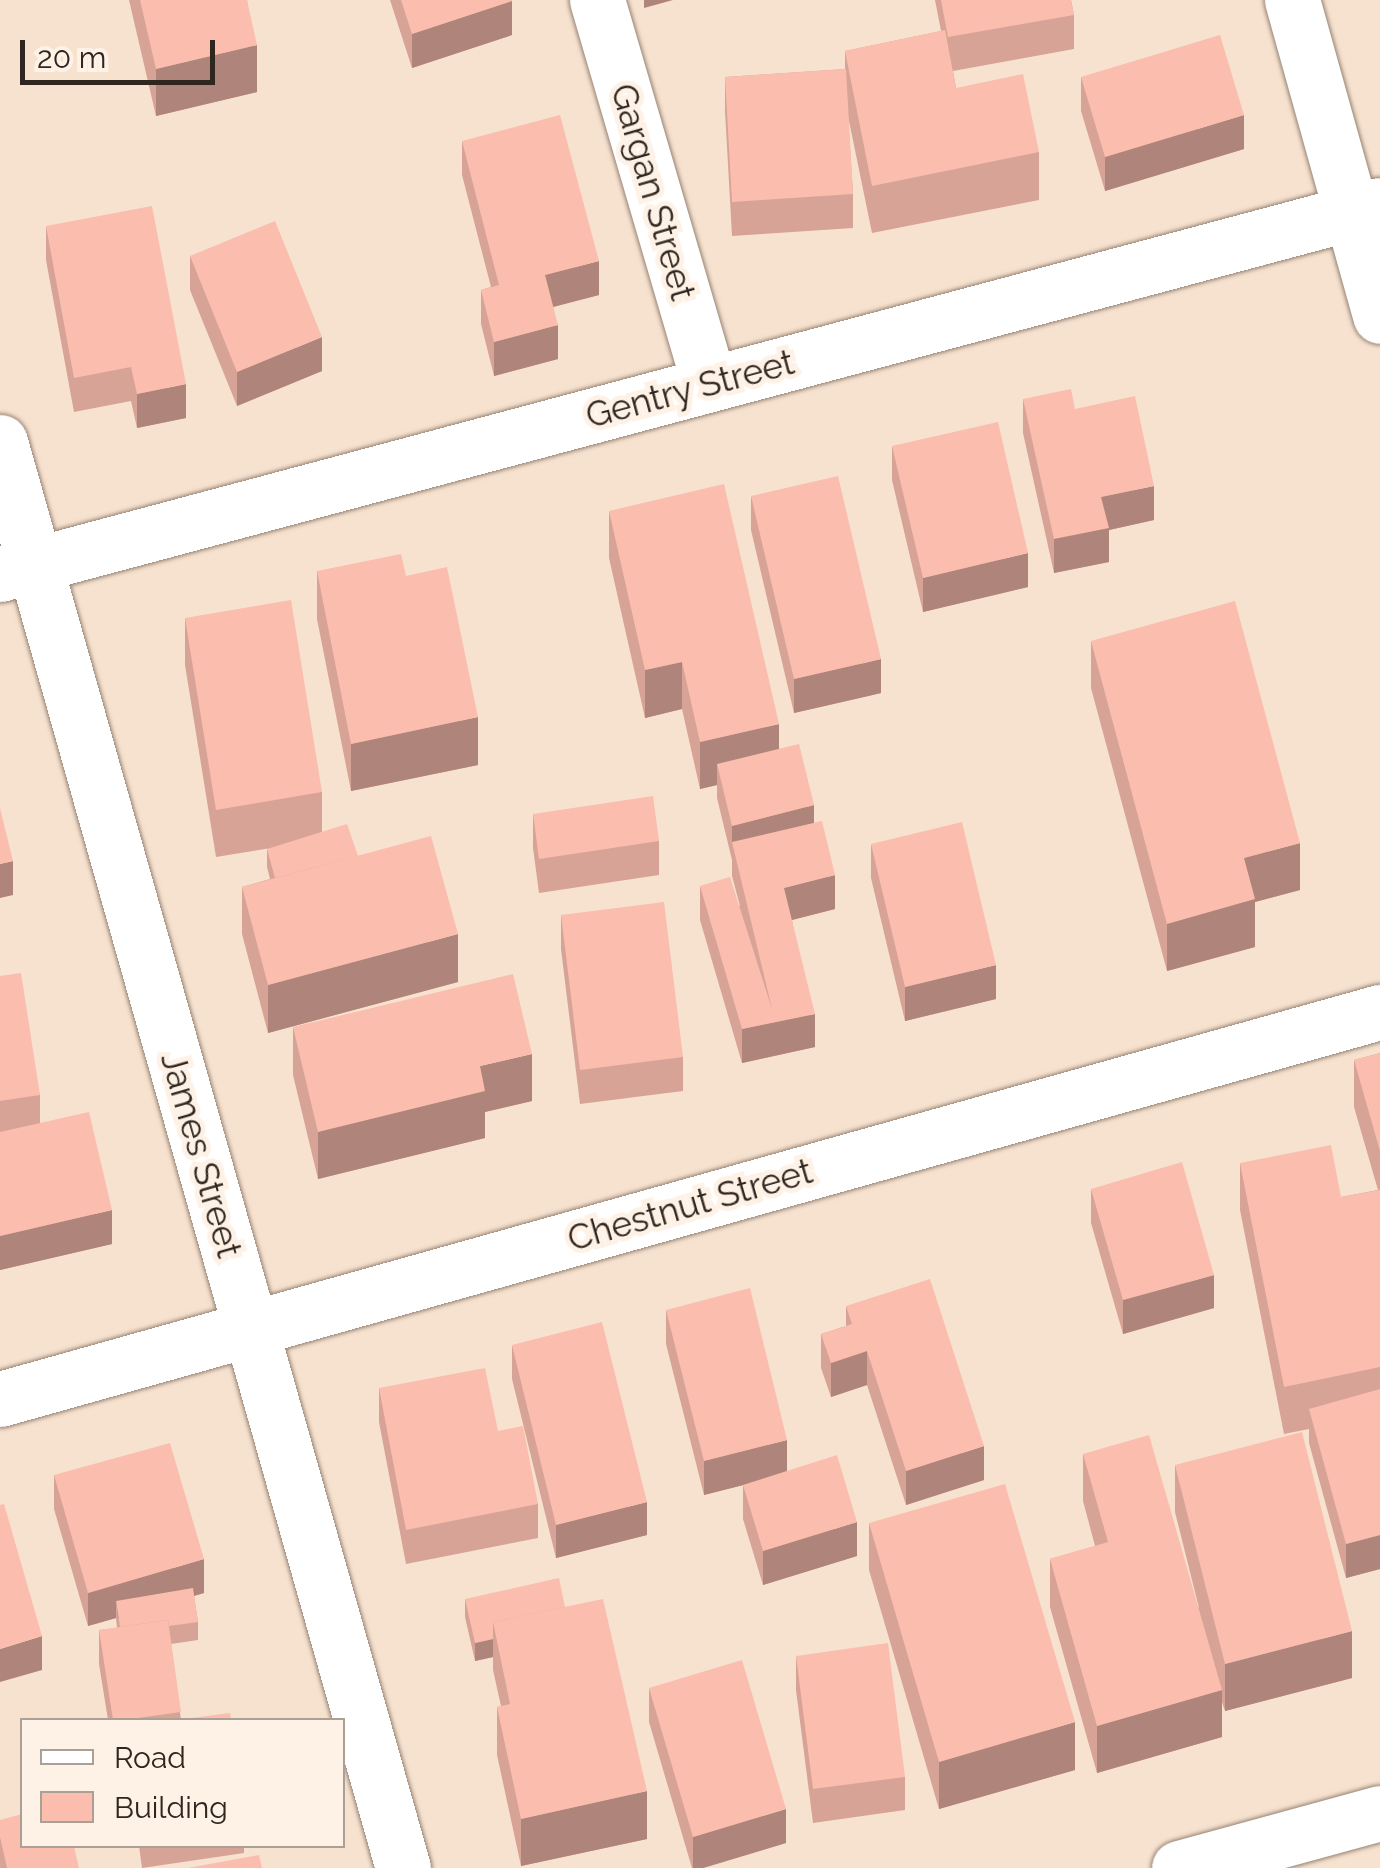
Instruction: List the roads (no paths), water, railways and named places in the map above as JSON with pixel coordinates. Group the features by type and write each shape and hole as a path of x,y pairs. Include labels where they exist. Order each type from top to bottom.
{"street":[{"name":"Gargan Street","path":"597,0 709,383"},
{"path":"1292,0 1365,209 1380,316"},
{"name":"Gentry Street","path":"16,570 1365,209"},
{"name":"James Street","path":"0,442 16,570 250,1328 403,1868"},
{"name":"Chestnut Street","path":"0,1398 1380,1012"},
{"path":"1179,1868 1380,1814"}]}
